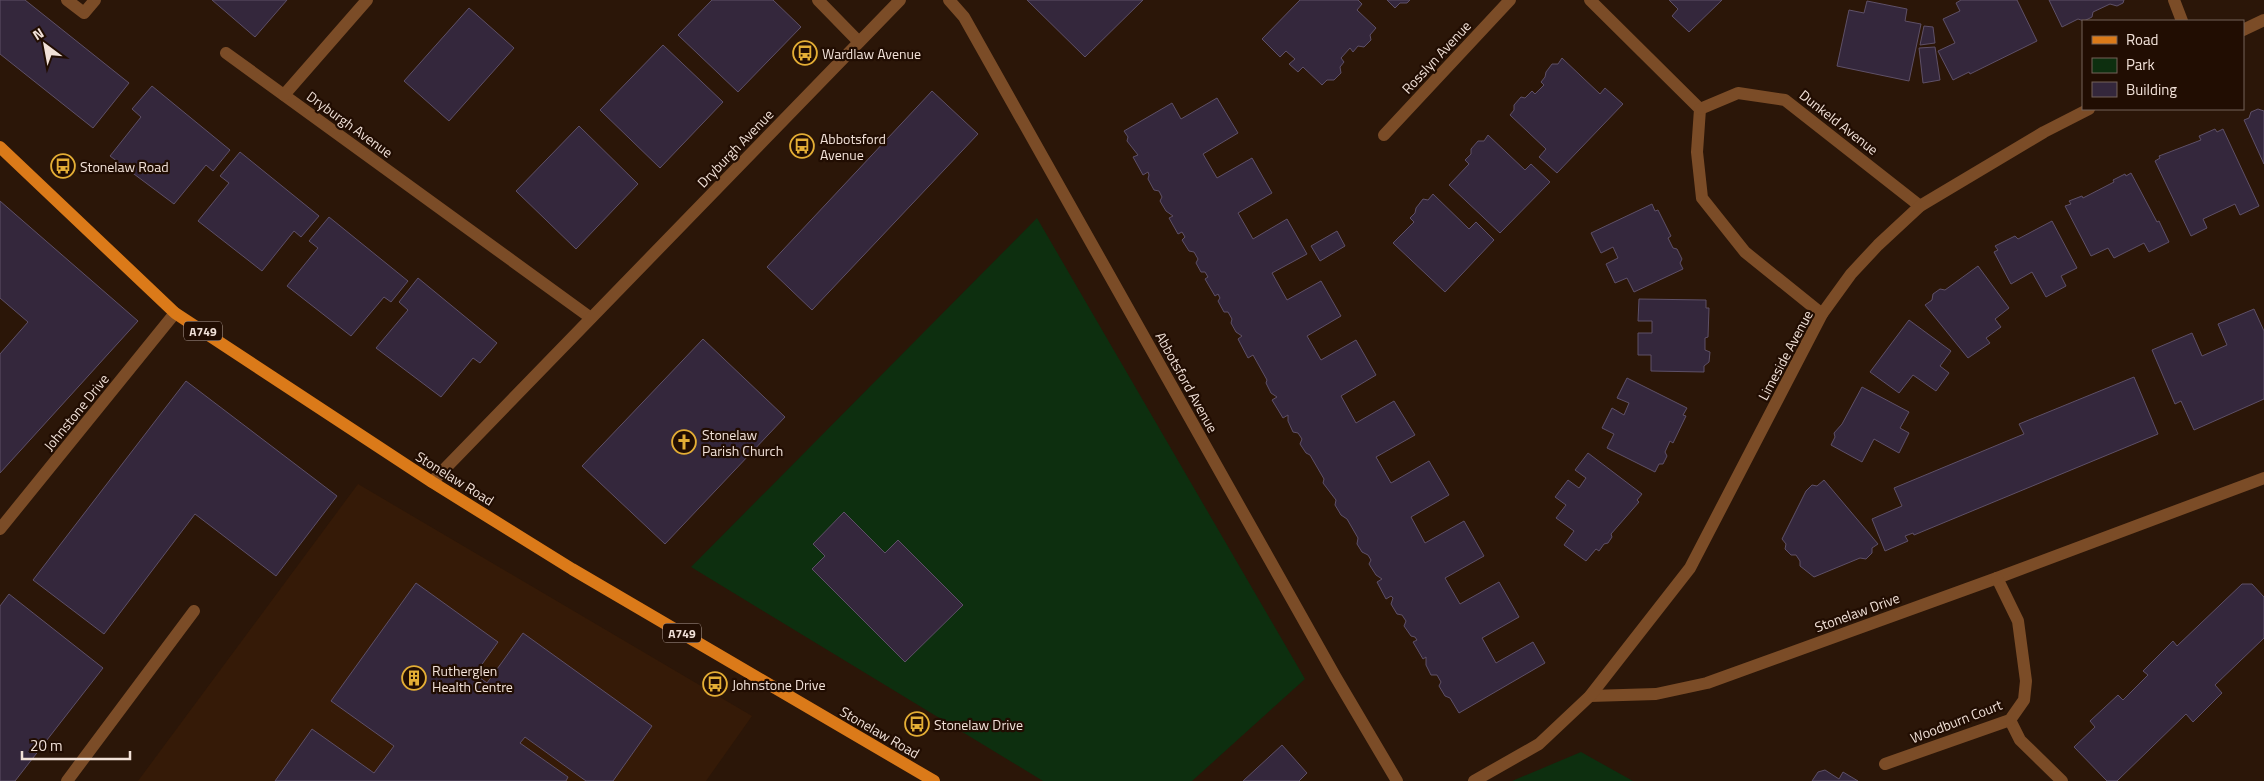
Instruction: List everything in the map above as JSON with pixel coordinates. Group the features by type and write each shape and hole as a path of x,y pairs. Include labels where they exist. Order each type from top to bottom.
{"main road":[{"name":"Stonelaw Road","path":"0,147 175,313 432,482 572,569 934,781"}],"street":[{"path":"67,0 84,13 95,0"},
{"name":"Dryburgh Avenue","path":"284,95 367,0"},
{"path":"818,0 860,42"},
{"name":"Dryburgh Avenue","path":"432,482 900,0"},
{"name":"Abbotsford Avenue","path":"949,0 964,17 1334,676 1397,781"},
{"name":"Rosslyn Avenue","path":"1384,135 1510,0"},
{"path":"1590,0 1700,109 1697,152 1702,198 1745,252 1822,314"},
{"path":"2174,0 2182,20"},
{"path":"2244,30 2264,20"},
{"name":"Dryburgh Avenue","path":"226,53 592,318"},
{"name":"Dunkeld Avenue","path":"1700,109 1738,93 1786,100 1920,206"},
{"name":"Limeside Avenue","path":"1590,696 1690,568 1822,314 1852,274 1878,245 1920,206 2044,132 2087,110"},
{"name":"Johnstone Drive","path":"0,529 175,313"},
{"name":"Stonelaw Drive","path":"1590,696 1656,694 1707,683 1997,578 2264,478"},
{"name":"Woodburn Court","path":"1885,764 2010,720 2024,700 2026,680 2018,621 1997,578"},
{"path":"67,781 194,611"},
{"path":"1474,781 1539,744 1590,696"},
{"path":"2010,720 2020,740 2062,781"}],"shaded area":[{"path":"358,484 752,716 706,781 138,781"}],"green space":[{"path":"1037,218 1305,679 1192,781 1043,781 691,567"},
{"path":"1581,752 1633,781 1512,781"}],"building":[{"path":"0,0 25,0 129,83 93,128 0,54"},
{"path":"212,0 287,0 255,37"},
{"path":"712,0 773,0 801,27 738,92 678,35"},
{"path":"1027,0 1143,0 1085,57"},
{"path":"1300,0 1358,0 1362,4 1357,10 1376,28 1370,35 1371,40 1364,47 1358,46 1353,52 1350,48 1341,58 1344,62 1340,67 1341,73 1334,80 1327,80 1322,85 1303,67 1298,72 1289,64 1295,59 1286,51 1280,57 1262,39"},
{"path":"1387,0 1410,0 1407,3 1400,3 1395,8"},
{"path":"1669,0 1722,0 1689,32 1672,16 1678,9"},
{"path":"1961,0 2017,0 2037,41 1970,74 1969,72 1953,80 1938,51 1955,43 1943,19 1960,11 1956,3"},
{"path":"2049,0 2124,0 2123,3 2117,6 2110,4 2093,12 2092,17 2086,20 2078,19 2062,27"},
{"path":"1867,1 1907,9 1905,21 1921,24 1909,81 1837,66 1849,10 1864,13"},
{"path":"469,8 514,48 449,121 404,81"},
{"path":"1924,26 1933,27 1935,43 1920,45"},
{"path":"663,45 723,102 660,168 600,110"},
{"path":"1935,47 1940,80 1923,83 1919,48"},
{"path":"1562,58 1600,94 1605,88 1623,104 1557,173 1539,157 1546,149 1510,115 1514,110 1514,105 1521,97 1525,98 1532,91 1535,94 1544,85 1541,82 1546,72 1552,64 1558,64"},
{"path":"152,86 230,150 213,171 206,165 174,204 110,156 141,117 132,109"},
{"path":"932,91 978,134 812,310 767,267"},
{"path":"1217,98 1238,133 1203,154 1217,178 1252,158 1272,193 1238,213 1253,239 1287,219 1307,254 1272,273 1287,300 1321,281 1341,316 1307,336 1321,360 1356,340 1376,375 1341,396 1356,423 1394,401 1415,435 1376,457 1391,483 1429,461 1449,495 1411,517 1425,543 1464,521 1484,556 1445,578 1460,604 1499,582 1519,617 1482,638 1496,663 1533,642 1545,663 1459,713 1450,698 1445,696 1439,686 1441,682 1437,675 1431,675 1426,665 1426,657 1423,659 1413,642 1417,640 1411,636 1404,626 1406,621 1402,615 1397,614 1391,604 1393,598 1391,596 1386,599 1377,582 1382,579 1376,575 1369,564 1371,560 1368,555 1362,552 1357,544 1358,538 1347,519 1341,515 1335,505 1336,500 1323,483 1324,479 1310,455 1306,453 1300,444 1302,439 1298,433 1293,432 1288,421 1288,415 1283,418 1272,400 1277,397 1271,393 1266,383 1267,380 1253,355 1248,358 1238,339 1242,336 1236,332 1228,312 1224,312 1218,301 1220,298 1218,294 1215,296 1205,279 1208,277 1205,272 1201,272 1196,263 1198,259 1194,252 1189,251 1182,240 1185,237 1182,232 1178,234 1169,218 1173,216 1166,211 1160,201 1162,197 1159,191 1154,190 1148,179 1148,172 1143,175 1133,157 1138,155 1127,141 1128,137 1124,131 1172,103 1181,119"},
{"path":"2258,109 2264,111 2264,164 2244,120 2249,118 2251,112"},
{"path":"579,126 638,184 576,249 516,191"},
{"path":"2215,129 2217,132 2223,129 2259,206 2240,215 2235,204 2203,219 2207,228 2191,236 2155,161 2160,158 2159,156 2201,140 2199,136"},
{"path":"1488,135 1525,170 1531,164 1550,182 1500,233 1449,185 1469,164 1465,160 1471,154 1471,149 1478,141 1484,141"},
{"path":"240,152 319,216 301,237 294,231 262,271 198,221 229,183 220,176"},
{"path":"2131,173 2169,242 2149,252 2144,243 2114,258 2108,248 2091,256 2065,206 2071,204 2069,201 2082,196 2083,198 2114,182 2113,180"},
{"path":"1433,194 1469,229 1476,222 1494,240 1445,292 1393,243 1414,222 1410,218 1423,199 1428,200"},
{"path":"0,201 138,321 0,473 0,354 28,322 0,298"},
{"path":"1652,204 1655,211 1658,210 1671,236 1668,238 1673,248 1677,249 1682,259 1680,263 1683,269 1634,292 1627,278 1615,283 1606,264 1618,258 1613,247 1601,253 1591,233"},
{"path":"329,217 408,281 391,302 384,297 351,336 287,286 318,248 309,241"},
{"path":"2052,221 2077,268 2061,276 2066,286 2046,297 2032,272 2011,284 1994,252 1998,250 1995,246 2015,236 2018,239"},
{"path":"1337,231 1345,246 1320,261 1311,246"},
{"path":"1978,266 2009,308 1995,319 2001,327 1986,338 1990,343 1968,358 1925,305 1932,300 1933,294 1940,289 1945,290"},
{"path":"418,278 497,343 480,363 473,358 441,397 376,348 408,310 399,302"},
{"path":"1639,299 1706,300 1706,308 1709,308 1708,337 1705,338 1705,350 1710,352 1709,362 1704,366 1704,372 1651,371 1651,355 1638,355 1638,333 1652,333 1652,321 1638,321"},
{"path":"2254,309 2264,331 2264,399 2194,430 2181,401 2175,404 2152,350 2192,333 2202,356 2227,345 2218,324"},
{"path":"1909,320 1951,351 1940,366 1949,373 1936,391 1913,375 1899,393 1870,372"},
{"name":"Stonelaw Parish Church","path":"703,339 785,417 665,544 582,466"},
{"path":"2134,377 2158,434 1914,535 1913,533 1905,536 1908,541 1885,551 1872,519 1902,506 1894,488 2024,434 2019,424"},
{"path":"1627,378 1687,408 1683,415 1686,416 1673,443 1670,441 1665,452 1667,456 1663,464 1659,464 1655,472 1607,448 1614,434 1602,428 1612,408 1624,415 1629,403 1617,398"},
{"path":"186,381 337,496 276,576 195,514 104,634 33,580"},
{"path":"1862,387 1909,412 1900,428 1909,433 1899,453 1874,439 1862,462 1831,445 1835,437 1834,433 1842,424"},
{"path":"1588,453 1642,494 1637,500 1639,502 1611,534 1612,537 1608,543 1604,544 1599,551 1596,549 1586,561 1564,545 1574,531 1556,518 1566,505 1555,497 1568,480 1579,488 1586,478 1575,470"},
{"path":"1824,480 1878,544 1872,548 1872,553 1866,559 1860,558 1814,577 1800,566 1800,561 1796,555 1791,555 1785,549 1786,544 1782,539 1806,491 1812,485 1817,486"},
{"path":"844,512 885,553 898,540 963,605 905,662 812,569 825,556 813,544"},
{"name":"Rutherglen Health Centre","path":"416,583 498,642 475,674 487,683 523,633 652,726 613,781 586,781 525,737 520,743 568,777 566,781 275,781 312,729 374,773 394,746 331,701"},
{"path":"2242,584 2252,584 2264,597 2264,638 2215,685 2222,693 2193,722 2186,714 2117,781 2107,781 2074,747 2095,727 2090,721 2118,695 2123,700 2148,675 2143,671 2173,641 2177,646"},
{"path":"9,594 103,668 15,781 0,781 0,606"},
{"path":"1282,745 1307,773 1299,781 1243,781"},
{"path":"1825,770 1839,779 1843,772 1858,781 1812,781 1818,772"}],"place":[{"name":"Wardlaw Avenue","path":"805,53"},
{"name":"Abbotsford Avenue","path":"802,146"},
{"name":"Stonelaw Road","path":"63,166"},
{"name":"Stonelaw Parish Church","path":"684,442"},
{"name":"Rutherglen Health Centre","path":"414,678"},
{"name":"Johnstone Drive","path":"715,684"},
{"name":"Stonelaw Drive","path":"917,724"}]}
